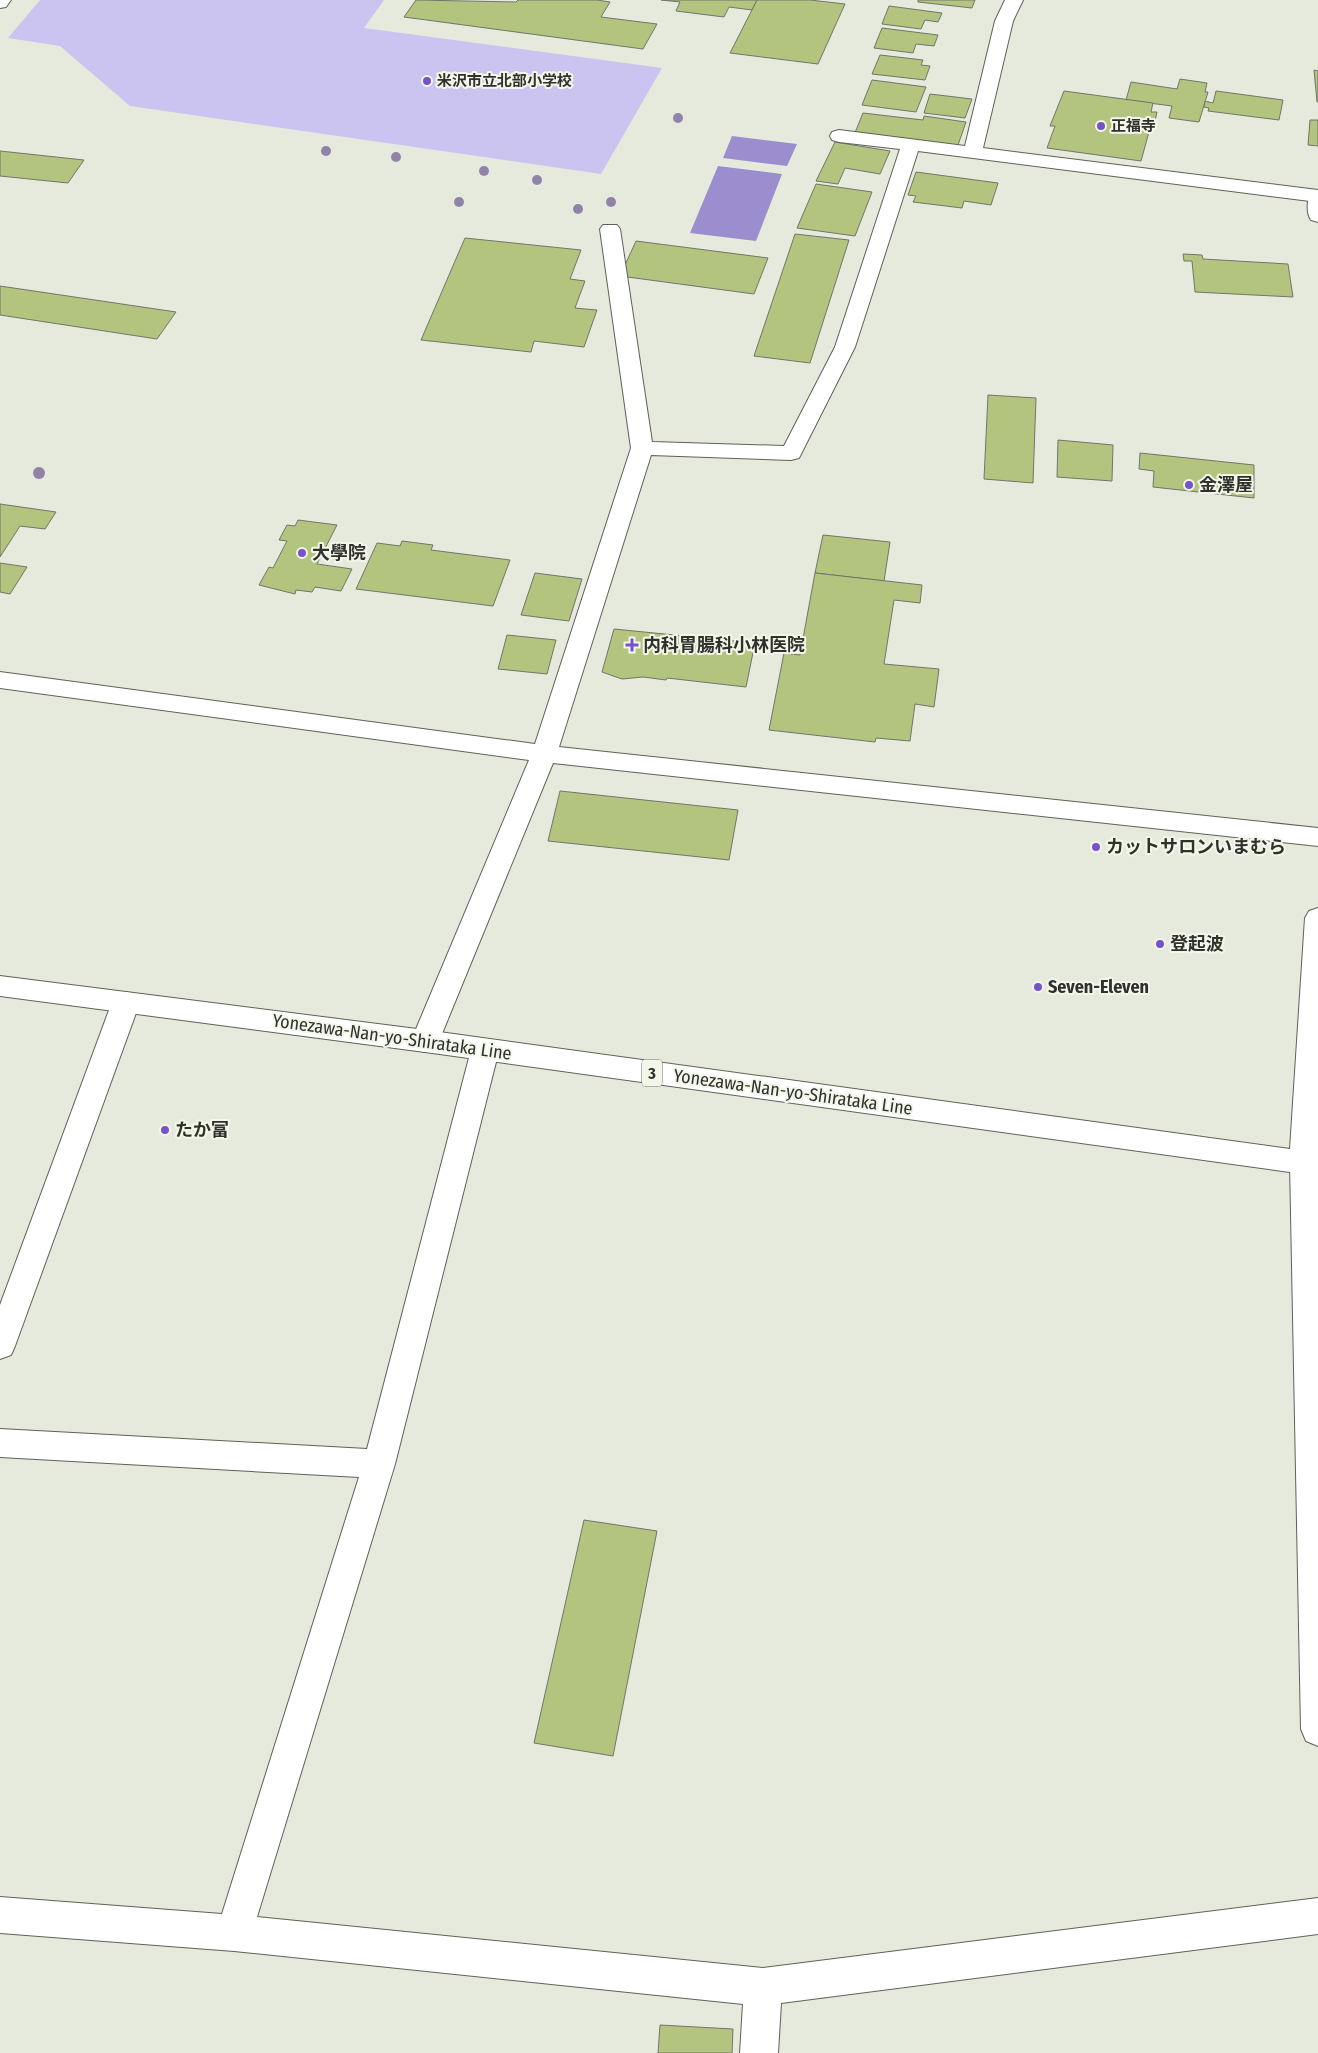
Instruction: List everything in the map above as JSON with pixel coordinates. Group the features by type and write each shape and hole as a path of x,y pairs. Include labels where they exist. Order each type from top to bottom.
{"street":[{"path":"972,154 1004,21 1014,0"},
{"path":"839,136 1318,196 1318,216"},
{"path":"642,448 792,453 846,347 910,146"},
{"path":"425,1040 544,754 642,448 610,228"},
{"path":"0,680 544,754 1318,837"},
{"path":"1318,918 1311,1162 1318,1729"},
{"name":"Yonezawa-Nan-yo-Shirataka Line","path":"0,986 425,1040 485,1050 1311,1162"},
{"path":"0,1346 126,1002"},
{"path":"234,1933 379,1464 485,1050"},
{"path":"0,1443 379,1464"},
{"path":"0,1915 234,1933 763,1987 1318,1916"},
{"path":"760,2053 763,1987"}],"shaded area":[{"path":"40,0 384,0 364,28 662,68 601,174 130,106 60,46 8,38"},
{"path":"732,136 797,144 787,166 723,158"},
{"path":"718,166 782,174 756,241 690,233"}],"building":[{"path":"416,0 516,2 518,0 597,0 610,2 601,17 657,24 643,49 404,17"},
{"path":"661,0 757,0 752,10 729,7 724,17 676,11 680,2"},
{"path":"757,0 810,0 845,4 818,64 730,53"},
{"path":"918,0 975,0 972,8 918,2"},
{"path":"889,6 942,13 938,22 925,20 921,29 882,24"},
{"path":"882,28 938,35 934,46 916,44 913,53 874,48"},
{"path":"880,55 923,60 921,65 930,66 925,80 872,74"},
{"path":"1314,70 1318,71 1318,102 1317,102"},
{"path":"1180,79 1207,83 1205,92 1208,92 1199,122 1169,118 1172,106 1126,100 1131,82 1177,89"},
{"path":"872,80 926,87 916,112 862,105"},
{"name":"正福寺","path":"1064,91 1153,103 1151,112 1157,112 1155,121 1152,121 1141,161 1047,148 1055,126 1050,126"},
{"path":"1216,91 1283,100 1279,120 1208,111 1209,108 1204,107 1205,101 1213,103"},
{"path":"930,94 972,99 965,118 924,113"},
{"path":"863,113 923,120 924,116 966,122 957,148 854,135"},
{"path":"1310,120 1318,120 1318,146 1308,145"},
{"path":"835,142 890,151 880,174 845,168 838,184 816,181"},
{"path":"0,151 84,160 68,183 0,176"},
{"path":"916,172 998,183 991,205 964,201 962,208 913,202 916,196 908,195"},
{"path":"816,184 872,192 855,236 797,228"},
{"path":"795,234 849,240 810,363 754,356"},
{"path":"465,238 581,250 570,279 585,281 575,308 597,310 584,347 534,341 531,352 421,340"},
{"path":"636,241 768,258 754,294 620,276"},
{"path":"1183,254 1202,255 1203,259 1288,264 1293,297 1195,292 1192,261 1184,261"},
{"path":"0,286 176,312 157,339 0,315"},
{"path":"988,395 1036,398 1033,483 984,479"},
{"path":"1058,440 1113,445 1112,481 1057,477"},
{"path":"1140,453 1254,465 1254,498 1153,487 1154,471 1139,469"},
{"path":"0,504 56,512 45,529 20,526 0,557"},
{"name":"大學院","path":"298,520 337,525 317,564 352,569 341,591 315,587 312,592 296,590 295,594 259,585 269,567 273,568 287,541 279,540 287,525 295,526"},
{"path":"823,535 890,542 884,581 815,573"},
{"path":"402,541 433,545 431,550 510,560 493,606 356,589 377,543 400,546"},
{"path":"0,563 27,567 10,594 0,592"},
{"path":"535,573 582,579 569,621 521,615"},
{"path":"815,573 922,585 920,603 894,600 884,664 939,669 934,707 915,704 910,741 876,738 875,742 769,730 784,653 800,655"},
{"path":"614,629 755,643 746,687 667,678 666,680 643,677 622,679 602,672"},
{"path":"507,635 556,640 547,674 498,669"},
{"path":"560,791 738,810 729,860 548,841"},
{"path":"584,1520 657,1531 613,1756 534,1743"},
{"path":"660,2025 733,2029 732,2053 658,2053"}],"place":[{"name":"米沢市立北部小学校","path":"427,81"},
{"name":"正福寺","path":"1101,126"},
{"name":"金澤屋","path":"1189,485"},
{"name":"大學院","path":"302,553"},
{"name":"内科胃腸科小林医院","path":"632,645"},
{"name":"カットサロンいまむら","path":"1096,847"},
{"name":"登起波","path":"1160,944"},
{"name":"Seven-Eleven","path":"1038,987"},
{"name":"たか富","path":"165,1130"}]}
